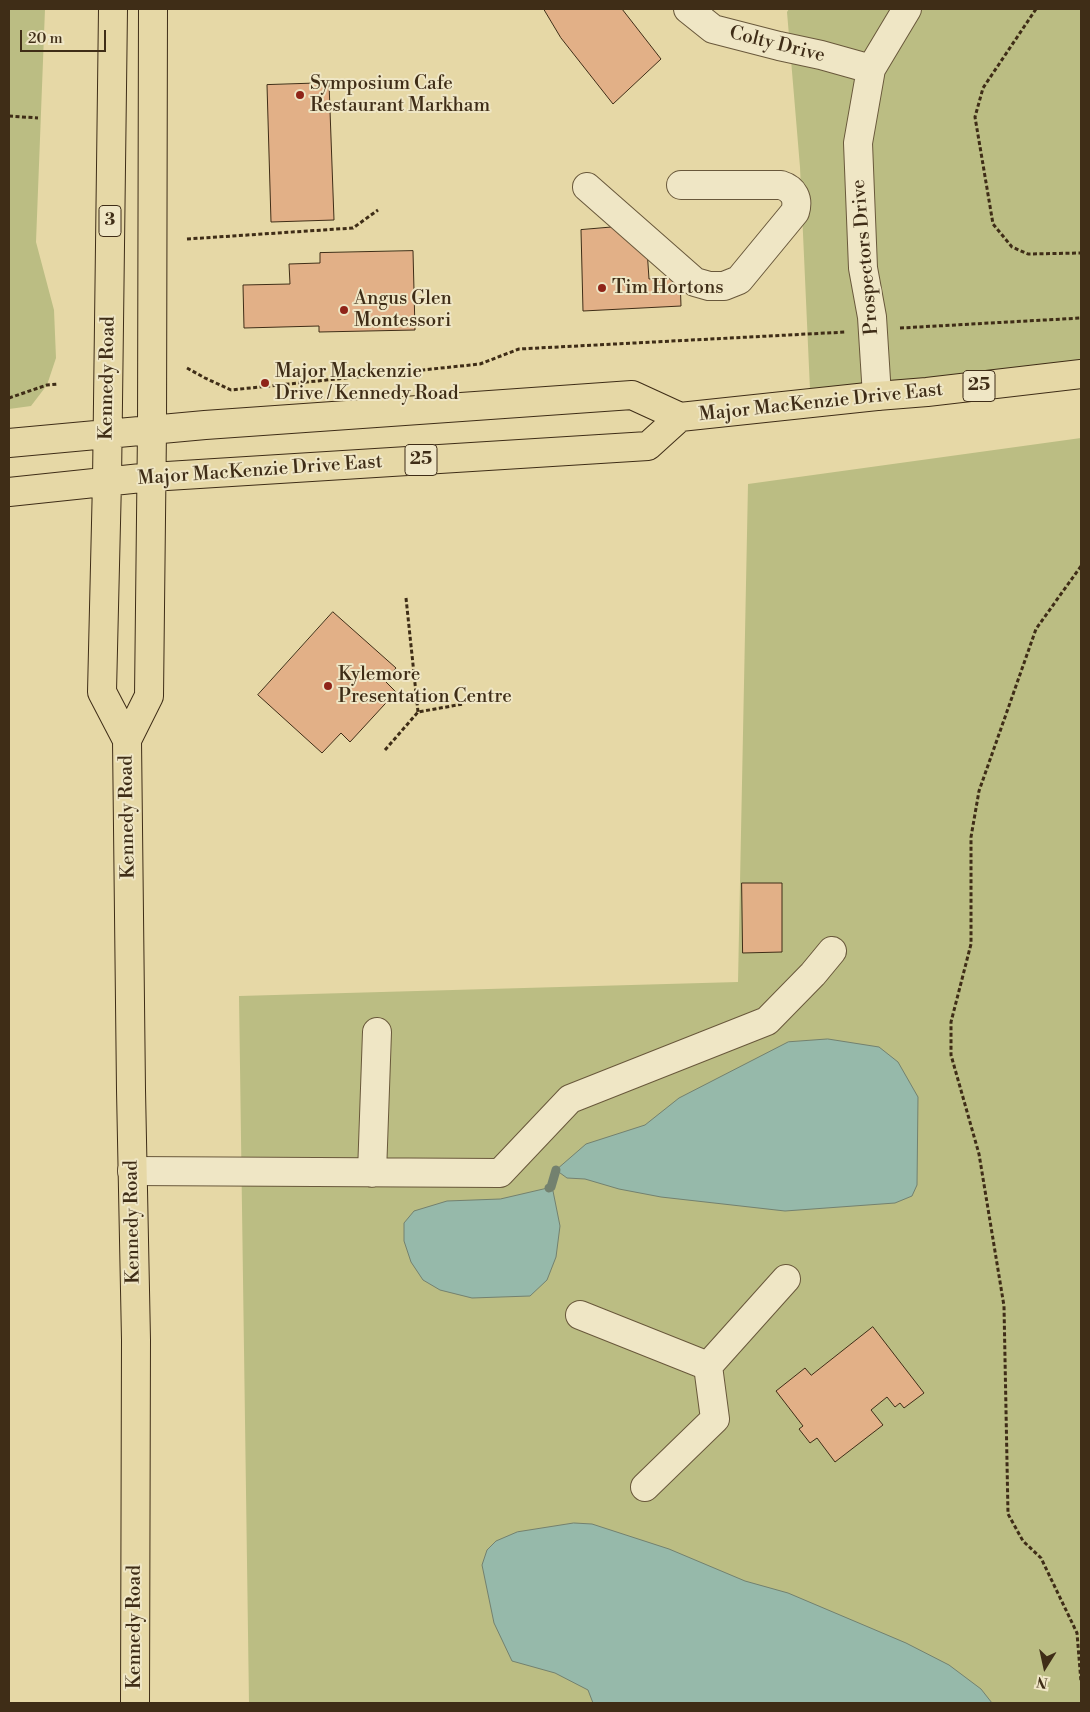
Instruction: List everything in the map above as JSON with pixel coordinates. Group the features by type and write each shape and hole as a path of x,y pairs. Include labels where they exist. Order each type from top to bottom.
{"main road":[{"name":"Kennedy Road","path":"114,9 102,692 127,740 136,1340 135,1703"},
{"name":"Kennedy Road","path":"127,740 149,696 153,9"},
{"name":"Major MacKenzie Drive East","path":"9,443 152,429 632,395 680,417 1081,374"},
{"name":"Major MacKenzie Drive East","path":"9,492 151,477 648,446 680,417"}],"street":[{"name":"Colty Drive","path":"688,9 713,29 871,69"},
{"name":"Prospectors Drive","path":"877,396 872,317 863,268 858,143 871,69 907,9"},
{"path":"587,187 695,282 709,286 724,286 739,280 795,212 797,201 791,190 781,185 681,185"},
{"path":"132,1171 500,1173 570,1099 767,1021 813,974 832,951"},
{"path":"372,1172 377,1032"},
{"path":"645,1487 715,1419 708,1366 786,1279"},
{"path":"580,1315 708,1366"}],"path":[{"path":"1036,9 983,88 975,117 993,224 1012,247 1028,254 1081,253"},
{"path":"9,116 38,118"},
{"path":"187,239 353,228 378,210"},
{"path":"187,368 231,390 480,364 519,349 1081,318"},
{"path":"9,398 47,384 58,384"},
{"path":"1081,566 1036,629 979,791 971,837 971,944 951,1022 952,1055 980,1154 1004,1306 1008,1514 1023,1541 1041,1558 1077,1633 1081,1682"},
{"path":"406,598 418,712"},
{"path":"386,750 418,712 463,704"}],"green space":[{"path":"9,9 45,9 36,242 54,310 56,358 47,385 31,406 9,409"},
{"path":"789,9 1081,9 1081,382 811,412 800,167 787,12"},
{"path":"1081,438 1081,1703 249,1703 239,996 738,982 748,484"}],"shaded area":[{"path":"828,1039 879,1047 898,1062 918,1097 917,1185 912,1196 895,1203 785,1211 661,1197 619,1189 585,1179 567,1178 556,1170 586,1144 645,1125 679,1098 788,1042"},
{"path":"549,1188 553,1191 560,1226 556,1257 547,1280 530,1296 472,1298 440,1290 423,1280 411,1262 404,1241 404,1223 414,1211 447,1201 500,1199"},
{"path":"574,1523 592,1524 669,1549 745,1581 788,1593 906,1643 949,1665 981,1689 992,1703 593,1703 588,1690 555,1673 512,1661 494,1623 482,1565 487,1550 496,1541 517,1532"}],"building":[{"path":"544,9 622,9 661,59 613,104 561,38"},
{"path":"329,83 334,220 271,222 267,85"},
{"path":"627,226 647,249 649,279 680,277 681,306 583,311 581,230"},
{"path":"413,251 415,330 319,332 319,326 244,328 243,285 290,284 289,264 320,263 320,253"},
{"name":"Kylemore Presentation Centre","path":"333,612 396,668 385,681 396,692 350,742 341,733 322,753 258,695"},
{"path":"742,883 782,883 782,952 743,953"},
{"path":"873,1327 924,1393 904,1408 900,1403 895,1407 887,1397 871,1410 883,1425 835,1462 817,1438 810,1443 799,1429 803,1426 776,1391 805,1368 811,1375"}],"waterway":[{"path":"549,1188 551,1187 556,1170"}],"place":[{"name":"Symposium Cafe Restaurant Markham","path":"300,95"},
{"name":"Tim Hortons","path":"602,288"},
{"name":"Angus Glen Montessori","path":"344,310"},
{"name":"Major Mackenzie Drive / Kennedy Road","path":"265,383"},
{"name":"Kylemore Presentation Centre","path":"328,686"}]}
